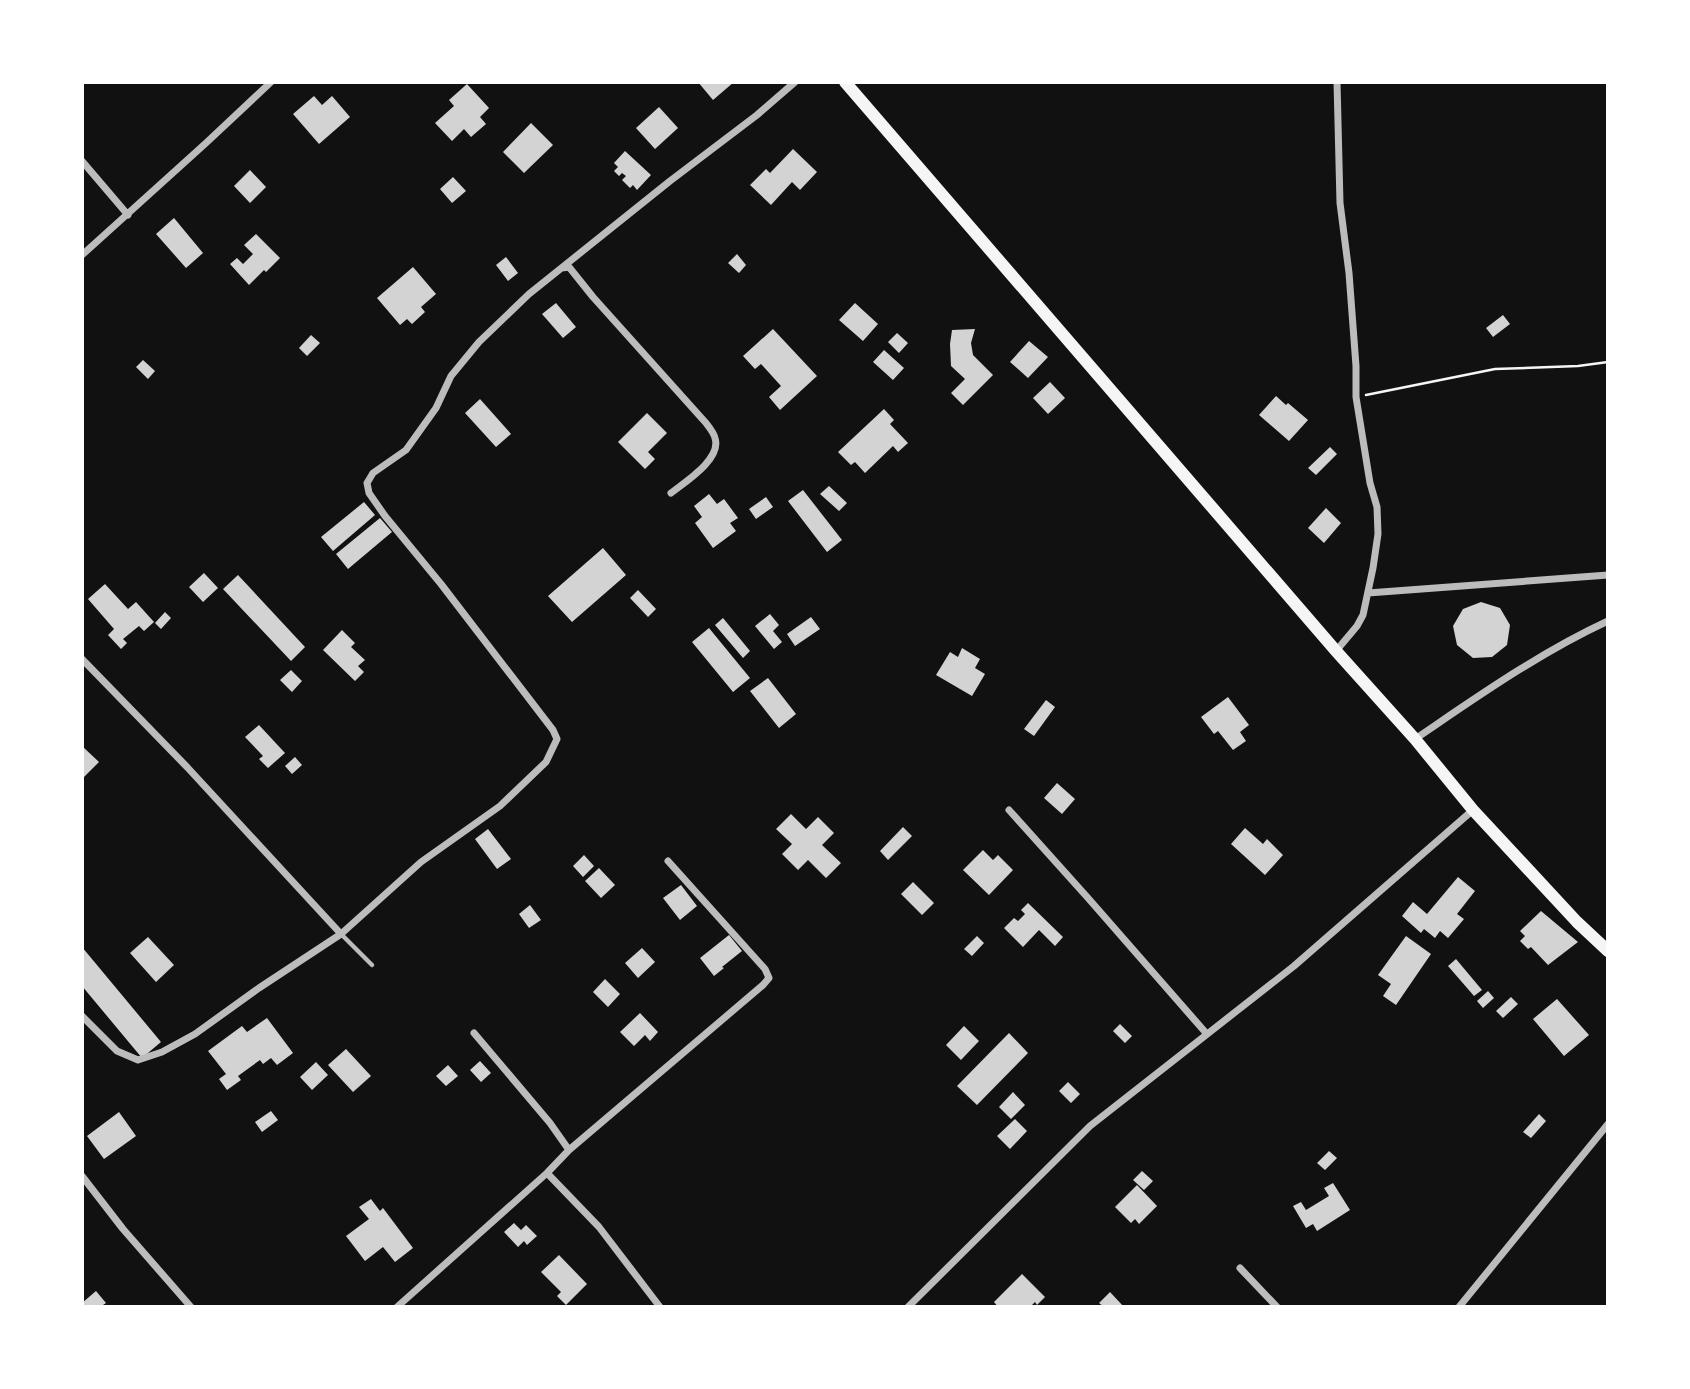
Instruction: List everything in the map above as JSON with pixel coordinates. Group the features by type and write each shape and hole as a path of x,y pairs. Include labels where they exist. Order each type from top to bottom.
{"main road":[{"path":"845,82 1474,810 1577,922 1608,951"}],"street":[{"path":"82,255 271,82"},
{"path":"82,1016 117,1051 138,1060 162,1052 195,1034 341,934 421,862 500,806 545,762 556,739 553,730 508,669 385,516 369,493 367,483 373,473 406,450 436,408 451,376 479,342 529,294 757,115 795,82"},
{"path":"1336,650 1363,615 1378,534 1377,508 1370,483 1356,397 1349,273 1340,203 1337,82"},
{"path":"82,161 128,215"},
{"path":"561,268 569,267 706,423 716,438 716,450 708,462 671,493"},
{"path":"1368,593 1608,575"},
{"path":"1415,739 1488,689 1573,638 1608,621"},
{"path":"82,659 187,767 341,934"},
{"path":"1009,810 1206,1033"},
{"path":"908,1307 1090,1126 1294,966 1474,810"},
{"path":"397,1307 547,1173 569,1150 769,978 765,969 668,861"},
{"path":"474,1033 550,1123 569,1150"},
{"path":"1458,1307 1608,1124"},
{"path":"547,1173 599,1227 660,1307"},
{"path":"82,1176 123,1229 191,1307"},
{"path":"1240,1268 1277,1307"}],"lane":[{"path":"341,934 372,965"}],"path":[{"path":"1356,397 1495,369 1578,366 1608,362"}],"building":[{"path":"698,82 734,82 713,100"},
{"path":"467,84 489,108 480,117 486,124 471,137 464,129 452,141 435,123 454,106 449,100"},
{"path":"314,96 322,105 332,96 350,117 319,144 293,114"},
{"path":"659,107 678,128 655,149 636,128"},
{"path":"531,123 553,145 524,173 503,152"},
{"path":"793,149 817,172 800,190 792,182 771,205 750,185 766,169 770,173"},
{"path":"625,151 651,175 637,190 633,185 630,188 622,180 626,176 622,173 619,176 614,171 618,167 614,163"},
{"path":"250,170 266,187 250,203 234,186"},
{"path":"453,177 466,191 452,203 440,189"},
{"path":"174,218 203,253 186,268 156,234"},
{"path":"256,234 280,258 249,285 230,264 237,258 243,264 253,254 244,245"},
{"path":"737,254 746,265 739,273 728,263"},
{"path":"506,257 518,273 508,281 496,265"},
{"path":"413,267 436,294 421,307 425,312 412,324 407,319 400,325 377,298"},
{"path":"556,303 576,327 563,338 542,314"},
{"path":"855,303 878,324 863,341 839,320"},
{"path":"1503,315 1510,324 1493,337 1486,328"},
{"path":"773,329 817,376 780,410 769,397 781,386 761,364 755,369 743,356"},
{"path":"975,329 971,343 973,355 993,375 963,405 951,393 965,379 951,366 952,330"},
{"path":"897,333 908,343 899,353 888,342"},
{"path":"311,335 320,343 307,356 299,348"},
{"path":"1029,341 1048,357 1028,378 1010,362"},
{"path":"884,350 904,368 893,380 873,362"},
{"path":"143,360 155,371 148,379 136,367"},
{"path":"1050,382 1065,398 1048,414 1033,398"},
{"path":"1276,396 1308,420 1289,441 1259,415"},
{"path":"480,399 511,434 496,447 465,413"},
{"path":"884,409 894,420 890,424 908,443 898,452 893,446 865,473 855,462 851,465 838,452"},
{"path":"647,413 667,433 648,452 655,459 645,469 618,442"},
{"path":"1330,447 1337,454 1316,475 1308,468"},
{"path":"829,486 847,503 839,511 820,494"},
{"path":"803,490 842,540 827,552 788,501"},
{"path":"709,494 717,504 724,499 738,518 730,523 736,531 713,548 695,523 702,517 694,506"},
{"path":"766,497 773,507 756,519 749,509"},
{"path":"364,502 375,515 333,551 321,537"},
{"path":"1326,508 1341,523 1324,543 1308,528"},
{"path":"380,518 392,532 348,569 336,554"},
{"path":"603,548 626,575 572,622 548,596"},
{"path":"204,573 218,588 203,602 189,587"},
{"path":"238,575 305,647 291,661 223,589"},
{"path":"105,584 128,609 136,602 154,622 144,631 139,626 123,639 127,643 121,649 108,635 114,629 88,599"},
{"path":"638,590 656,609 648,617 630,598"},
{"path":"1481,602 1500,608 1510,625 1507,645 1492,657 1473,658 1457,645 1453,626 1463,609"},
{"path":"165,612 171,618 161,629 155,623"},
{"path":"770,614 779,625 773,631 782,642 774,649 755,626"},
{"path":"811,617 820,629 795,646 787,634"},
{"path":"723,618 750,651 743,658 715,625"},
{"path":"709,628 750,678 733,692 692,642"},
{"path":"342,630 355,643 351,647 365,660 358,666 364,672 355,681 323,650"},
{"path":"962,648 980,659 975,668 985,674 972,696 936,675 950,652 958,657"},
{"path":"291,670 302,681 292,692 280,680"},
{"path":"768,678 796,714 779,728 750,691"},
{"path":"1228,697 1249,725 1240,732 1246,741 1233,750 1218,731 1214,734 1201,717"},
{"path":"1046,700 1055,707 1034,736 1024,729"},
{"path":"259,725 285,753 268,768 259,759 263,756 245,737"},
{"path":"82,746 99,762 82,779"},
{"path":"295,757 302,765 292,774 285,766"},
{"path":"1057,783 1075,799 1062,814 1044,798"},
{"path":"791,814 806,829 818,817 834,833 822,845 841,863 826,878 808,860 798,870 782,854 792,844 776,829"},
{"path":"903,827 912,836 888,860 880,851"},
{"path":"1245,828 1263,844 1267,839 1283,855 1265,875 1231,844"},
{"path":"488,829 511,859 497,869 475,839"},
{"path":"983,850 993,860 998,855 1013,870 989,895 963,870"},
{"path":"584,855 594,866 583,877 573,866"},
{"path":"599,868 615,885 601,898 585,881"},
{"path":"1458,877 1475,891 1457,914 1464,919 1448,938 1440,931 1435,938 1424,929 1421,933 1402,916 1413,902 1427,914"},
{"path":"913,882 934,903 922,915 901,894"},
{"path":"681,885 697,906 680,920 663,898"},
{"path":"1028,903 1063,937 1055,946 1039,930 1023,947 1004,928 1014,918 1018,921 1025,914 1021,910"},
{"path":"530,905 541,920 529,928 519,914"},
{"path":"1541,911 1578,942 1548,965 1531,947 1528,949 1520,941 1525,936 1520,931"},
{"path":"729,935 742,951 714,976 700,958"},
{"path":"977,936 984,943 972,956 964,949"},
{"path":"1406,936 1431,954 1396,1005 1383,996 1391,984 1378,975"},
{"path":"148,937 174,965 156,982 130,953"},
{"path":"82,947 161,1042 142,1058 82,986"},
{"path":"642,948 655,962 638,978 625,963"},
{"path":"1456,959 1482,990 1474,996 1448,966"},
{"path":"605,979 620,994 608,1007 593,992"},
{"path":"1488,991 1494,998 1483,1008 1477,1001"},
{"path":"1511,997 1518,1004 1503,1018 1496,1011"},
{"path":"1557,999 1589,1035 1564,1056 1533,1019"},
{"path":"640,1013 658,1032 650,1041 645,1035 634,1046 620,1032"},
{"path":"267,1018 293,1053 277,1065 271,1058 263,1064 260,1060 238,1076 241,1080 227,1090 219,1079 226,1074 208,1051 242,1026 247,1032"},
{"path":"1120,1024 1132,1036 1125,1043 1113,1031"},
{"path":"964,1026 979,1041 961,1060 946,1045"},
{"path":"1009,1033 1028,1053 977,1105 957,1086"},
{"path":"346,1049 371,1076 353,1092 328,1065"},
{"path":"480,1061 491,1073 481,1082 470,1070"},
{"path":"316,1062 328,1075 312,1090 300,1077"},
{"path":"448,1065 458,1076 446,1086 436,1076"},
{"path":"1068,1082 1080,1094 1071,1103 1059,1091"},
{"path":"1013,1092 1025,1105 1011,1119 999,1107"},
{"path":"271,1111 278,1120 262,1132 255,1122"},
{"path":"119,1112 136,1136 104,1159 87,1136"},
{"path":"1539,1114 1546,1121 1531,1138 1523,1132"},
{"path":"1015,1119 1027,1131 1010,1149 997,1136"},
{"path":"1329,1151 1337,1158 1325,1170 1317,1163"},
{"path":"1142,1171 1153,1181 1144,1190 1133,1180"},
{"path":"1333,1183 1350,1210 1317,1231 1313,1224 1306,1228 1293,1206 1301,1202 1306,1210 1329,1196 1324,1188"},
{"path":"1137,1185 1157,1206 1139,1224 1135,1219 1131,1223 1115,1207"},
{"path":"371,1199 380,1211 383,1208 413,1248 395,1262 383,1247 365,1261 346,1236 369,1219 359,1207"},
{"path":"514,1223 521,1230 526,1225 537,1236 527,1245 524,1241 518,1247 504,1232"},
{"path":"559,1255 587,1284 566,1305 557,1296 561,1292 541,1272"},
{"path":"1022,1274 1045,1297 1037,1305 1035,1302 1030,1307 998,1307 994,1302"},
{"path":"96,1291 106,1303 104,1307 82,1307 82,1303"},
{"path":"1110,1292 1124,1307 1104,1307 1099,1303"}]}
